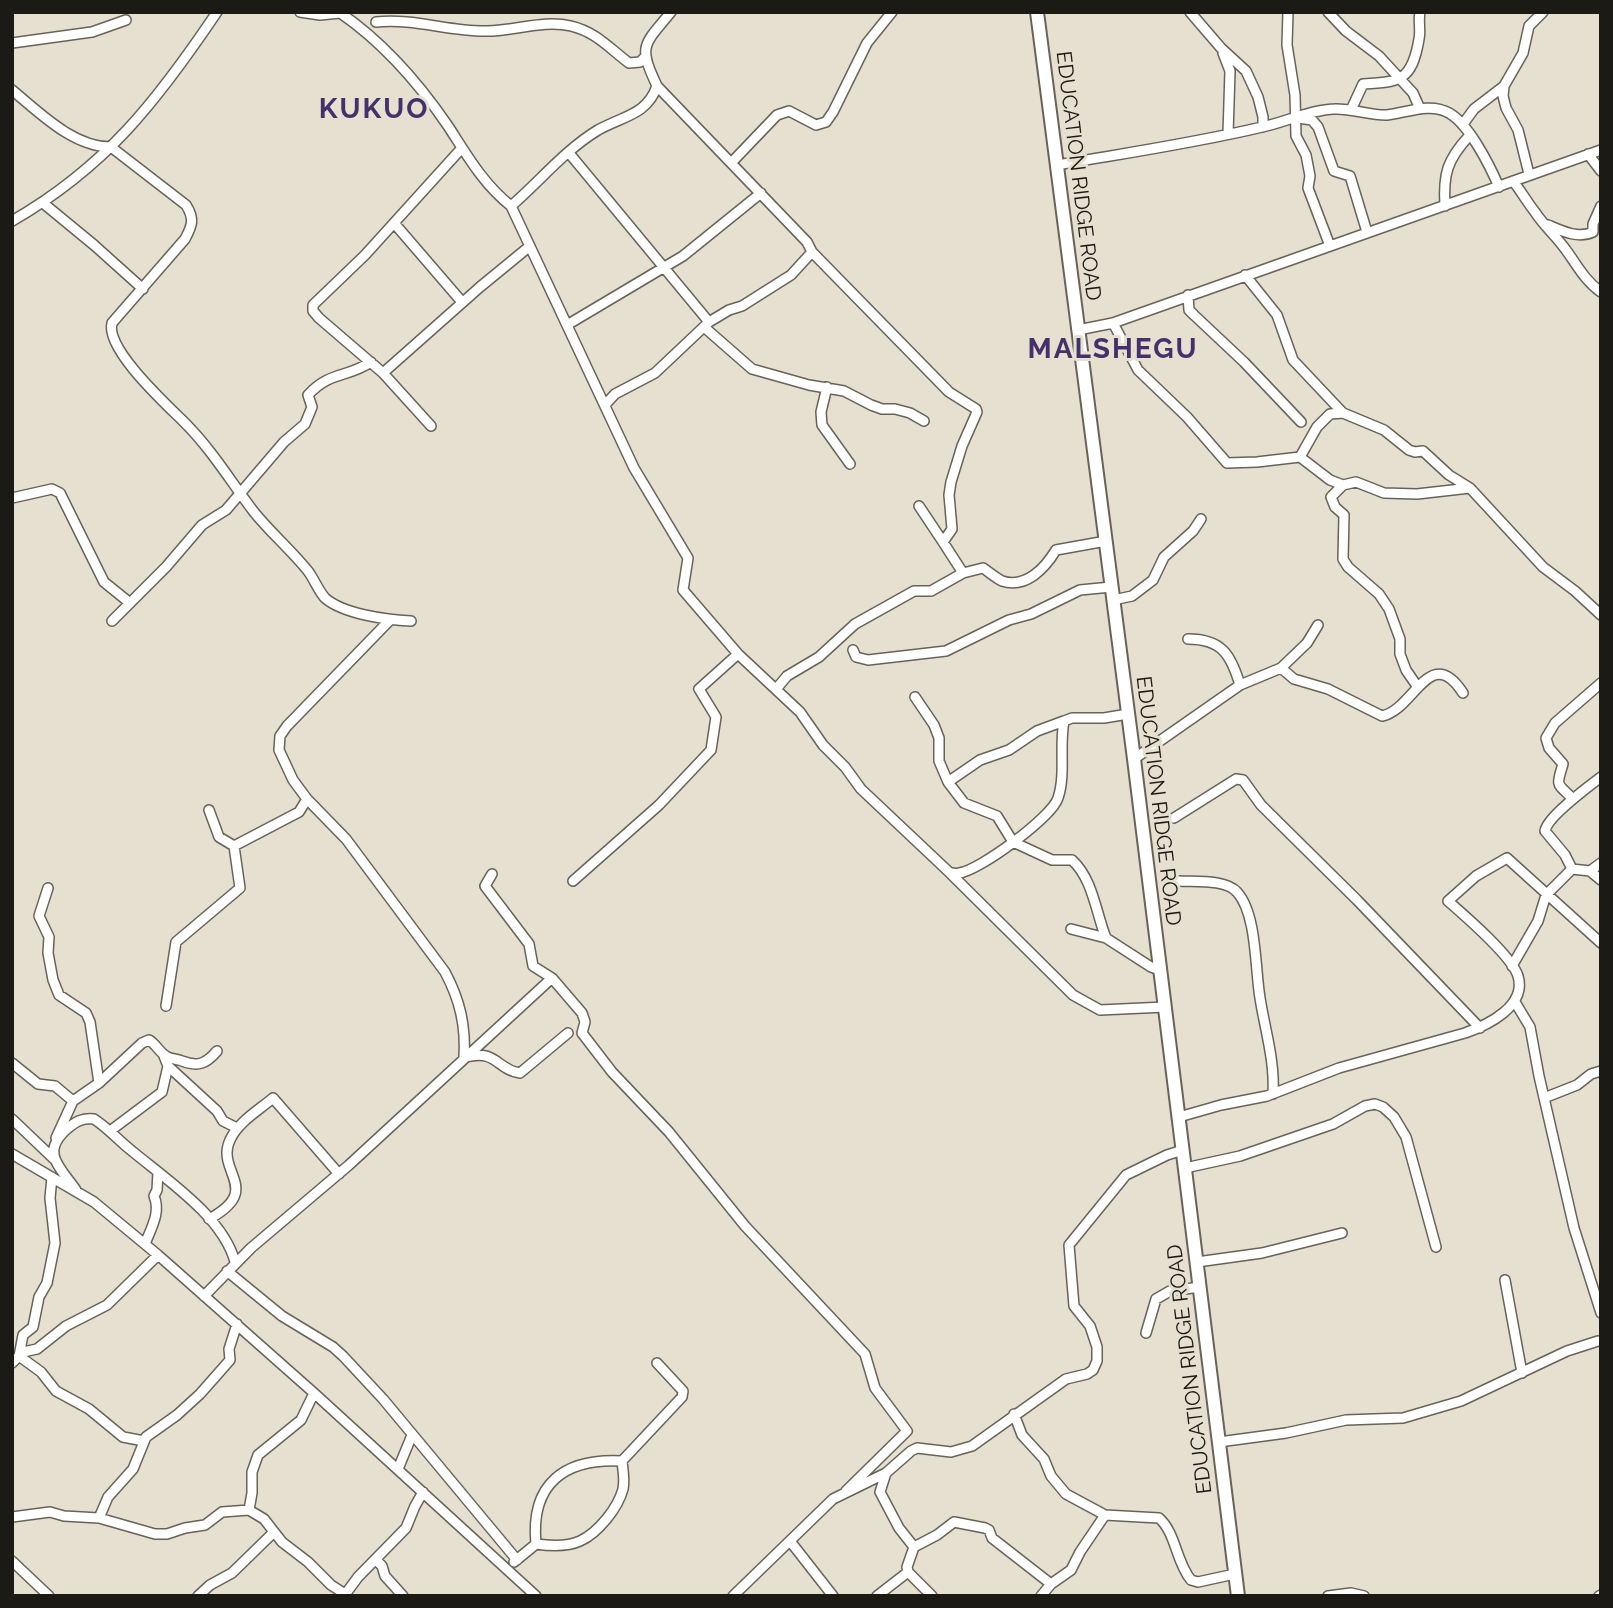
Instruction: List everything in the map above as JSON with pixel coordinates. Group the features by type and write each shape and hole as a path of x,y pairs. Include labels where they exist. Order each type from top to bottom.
{"main road":[{"name":"EDUCATION RIDGE ROAD","path":"1037,12 1134,759 1238,1596"}],"street":[{"path":"12,221 43,203 87,170 111,147 145,112 217,12"},
{"path":"300,12 320,15 340,13 367,31 415,81 482,178 498,196 512,206 634,468 688,558 683,590 738,654 800,712 823,745 861,789 1073,995 1100,1010 1165,1007"},
{"path":"367,31 383,12"},
{"path":"376,22 407,20 463,30 487,31 551,23 569,25 592,32 629,63 640,62 644,58 650,37 671,12"},
{"path":"732,162 777,115 789,111 816,125 826,122 867,43 892,12"},
{"path":"1190,12 1221,48 1246,71 1258,97 1263,127"},
{"path":"1288,12 1287,45 1297,117 1296,136 1306,155 1309,167 1308,188 1330,246"},
{"path":"1328,12 1346,31 1379,56 1413,93 1420,109"},
{"path":"1352,110 1363,84 1392,83 1410,69 1420,37 1420,12"},
{"path":"1528,12 1529,26 1522,53 1504,86 1503,96 1518,130 1529,174"},
{"path":"1529,26 1543,12"},
{"path":"12,43 92,32 126,20"},
{"path":"1221,48 1230,71 1228,134"},
{"path":"644,58 657,86 807,242 812,252 949,392 976,409 951,482 949,495 952,529 943,542"},
{"path":"512,206 596,132 646,108 657,86"},
{"path":"1463,124 1474,109 1504,86"},
{"path":"12,90 59,128 97,147 111,147 186,205 193,218 185,239 112,323 111,332 121,353 148,386 207,447 239,492 310,573 324,596 337,606 390,620 411,621"},
{"path":"1057,164 1263,127 1306,113 1334,109 1385,115 1411,108 1448,111 1463,124 1489,163 1499,187"},
{"path":"1297,117 1312,120 1318,127 1334,171 1350,176 1367,232"},
{"path":"1445,206 1447,166 1469,136"},
{"path":"431,426 383,373 318,318 313,311 313,305 365,255 461,149"},
{"path":"1079,330 1113,323 1601,150"},
{"path":"569,153 665,266 706,325 752,369 852,394 882,409 910,413 924,421"},
{"path":"1588,154 1601,171"},
{"path":"1513,180 1574,264 1593,287 1601,292"},
{"path":"567,325 707,238 761,193"},
{"path":"43,203 143,289"},
{"path":"1548,225 1567,233 1589,235 1593,232 1593,224 1601,206"},
{"path":"394,223 462,302"},
{"path":"383,373 530,246"},
{"path":"605,405 615,394 655,373 706,325 791,275 812,252"},
{"path":"1245,275 1277,315 1293,360 1343,413 1384,430 1409,450 1423,451 1449,475 1469,488 1543,567 1601,615"},
{"path":"1188,295 1189,310 1244,362 1301,422"},
{"path":"1113,323 1138,370 1187,417 1227,463 1257,463 1300,457 1330,480 1343,485"},
{"path":"112,621 166,567 202,525 226,510 284,442 305,424 312,407 308,395 317,385 371,362"},
{"path":"827,387 821,412 822,425 850,464"},
{"path":"1300,457 1317,427 1330,414 1343,413"},
{"path":"1417,686 1406,670 1400,654 1400,639 1389,609 1379,594 1348,567 1343,559 1344,515 1335,507 1331,497 1343,485 1356,482 1384,493 1403,494 1469,488"},
{"path":"12,498 52,489 60,493 104,582 130,603"},
{"path":"919,506 963,573"},
{"path":"853,650 856,657 868,660 946,651 1009,620 1031,614 1080,590 1132,596 1153,580 1164,557 1193,531 1201,519"},
{"path":"777,688 787,676 819,657 855,624 914,591 931,591 963,573 984,568 999,580 1022,580 1038,574 1056,550 1106,541"},
{"path":"390,620 287,726 280,736 279,750 293,780 307,799 346,839 445,972 457,995 462,1017 464,1058"},
{"path":"1134,759 1240,685 1282,668 1307,643 1318,625"},
{"path":"1188,639 1212,641 1225,652 1235,667 1240,685"},
{"path":"572,881 659,804 711,750 716,717 699,690 738,654"},
{"path":"1282,668 1294,680 1328,689 1382,716 1397,710 1427,678 1443,674 1457,683 1463,693"},
{"path":"1573,799 1558,784 1557,779 1563,764 1549,748 1546,738 1555,723 1601,683"},
{"path":"915,696 934,725 939,738 939,761 948,782 964,803 997,816 1013,842 1039,855 1060,861 1072,860 1098,909 1106,938"},
{"path":"948,782 980,760 1009,750 1037,731 1072,718 1128,715"},
{"path":"948,872 958,874 968,871 1013,842 1051,811 1058,799 1064,721"},
{"path":"1572,869 1565,855 1545,831 1546,825 1601,777"},
{"path":"1174,818 1236,779 1243,780 1261,805 1480,1028"},
{"path":"299,812 307,799"},
{"path":"209,810 219,837 234,846"},
{"path":"234,846 299,812 321,813"},
{"path":"166,1006 176,942 240,888 234,846"},
{"path":"1601,943 1507,858 1461,887 1448,901 1512,966 1518,981 1515,1002 1530,1027 1574,1228 1601,1313"},
{"path":"1590,871 1601,863"},
{"path":"1572,869 1590,871 1601,880"},
{"path":"1512,966 1538,921 1546,895 1572,869"},
{"path":"492,874 485,886 529,944 533,966 552,978 582,1013 585,1022 582,1033 612,1072 669,1132 744,1226 865,1353 874,1388 907,1431 846,1491"},
{"path":"1179,881 1219,884 1234,889 1239,893 1248,913 1259,996 1274,1072 1273,1094"},
{"path":"48,888 39,916 49,937 48,953 53,980 59,995 86,1013 90,1022 99,1083"},
{"path":"1071,929 1106,938 1160,970"},
{"path":"204,1296 235,1262 339,1174 552,978"},
{"path":"1179,1117 1273,1094 1339,1068 1480,1028 1515,1002"},
{"path":"464,1058 483,1055 513,1072 520,1073 568,1033"},
{"path":"55,1160 52,1150 54,1143 73,1101 99,1083 134,1050 149,1040 157,1045 169,1066 217,1111 223,1121 237,1128"},
{"path":"164,1056 200,1065 210,1060 217,1051"},
{"path":"12,1063 38,1084 55,1086 73,1101"},
{"path":"110,1131 162,1092 169,1066"},
{"path":"1544,1098 1577,1086 1591,1074 1601,1071"},
{"path":"209,1219 224,1211 234,1199 236,1191 229,1142 237,1128 273,1098 339,1174"},
{"path":"1185,1168 1240,1156 1333,1124 1375,1104 1394,1117 1406,1137 1436,1247"},
{"path":"54,1143 83,1118 94,1119 209,1219 222,1233 232,1250 235,1262"},
{"path":"12,1119 55,1160 79,1195"},
{"path":"733,1596 833,1499 886,1473 917,1448 962,1451 1066,1379 1093,1370 1097,1361 1097,1347 1094,1334 1074,1306 1068,1248 1126,1174 1183,1150"},
{"path":"12,1154 94,1202 145,1244 314,1393 536,1596"},
{"path":"145,1244 155,1222 158,1206 154,1196 158,1172"},
{"path":"16,1359 23,1335 33,1327 39,1297 47,1283 55,1243 50,1198 52,1177"},
{"path":"1197,1262 1262,1253 1342,1233"},
{"path":"16,1359 37,1349 66,1326 107,1305 158,1255"},
{"path":"227,1271 282,1317 333,1347 383,1399 517,1560"},
{"path":"1504,1280 1522,1373"},
{"path":"1146,1333 1156,1299 1170,1291 1200,1287"},
{"path":"99,1518 108,1497 133,1469 146,1437 177,1415 200,1394 230,1360 229,1349 237,1324"},
{"path":"1219,1442 1286,1433 1346,1420 1403,1418 1461,1401 1567,1351 1600,1341"},
{"path":"16,1359 41,1372 56,1391 89,1409 123,1437 144,1441"},
{"path":"507,1569 536,1544 572,1543 582,1540 604,1521 622,1492 622,1461 682,1397 683,1391 657,1363"},
{"path":"249,1510 252,1472 258,1455 301,1420 314,1393"},
{"path":"1014,1414 1022,1434 1046,1462 1051,1476 1066,1494 1105,1515 1159,1518 1167,1528 1188,1578 1194,1581 1230,1576 1234,1572"},
{"path":"398,1469 412,1434"},
{"path":"536,1544 534,1527 537,1508 547,1489 561,1475 581,1464 601,1460 622,1461"},
{"path":"886,1473 880,1492 899,1528 914,1547"},
{"path":"12,1517 50,1512 64,1516 99,1518 155,1534 167,1534 205,1525 222,1512 249,1510 264,1519 273,1533 345,1595 406,1528 423,1492"},
{"path":"1041,1596 1051,1584 1071,1570 1105,1515"},
{"path":"932,1596 908,1572 907,1567 914,1547 954,1522 989,1530 992,1538 1051,1584"},
{"path":"198,1596 210,1585 232,1573 273,1533"},
{"path":"790,1541 833,1596"},
{"path":"376,1560 382,1566 385,1576 403,1596"},
{"path":"12,1562 49,1596"},
{"path":"877,1596 908,1572"},
{"path":"1328,1596 1351,1593 1364,1596"}],"district":[{"name":"KUKUO","path":"374,110"},
{"name":"MALSHEGU","path":"1113,350"}]}
